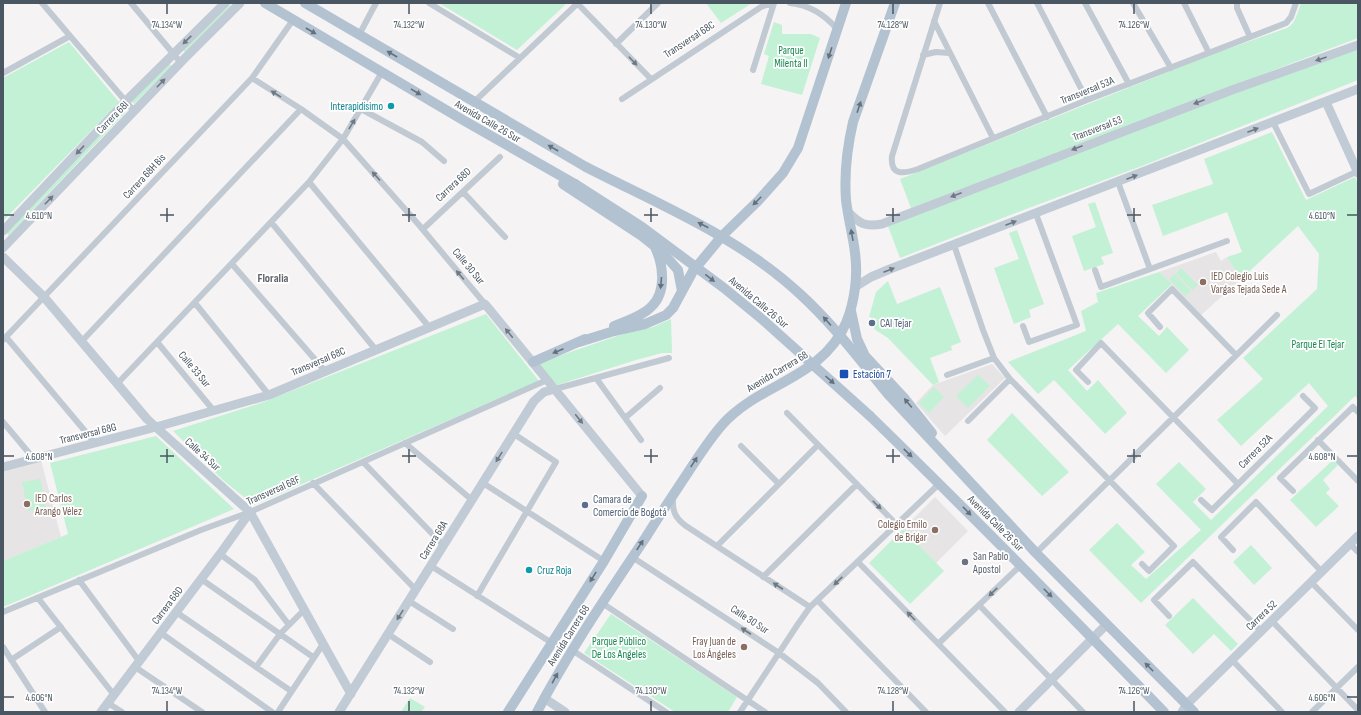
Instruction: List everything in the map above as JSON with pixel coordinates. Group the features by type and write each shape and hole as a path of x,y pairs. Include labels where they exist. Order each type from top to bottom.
{"main road":[{"name":"Avenida Calle 26 Sur","path":"265,3 514,150 575,184 642,227 724,288 769,325 870,416 940,483 1164,712"},
{"name":"Avenida Calle 26 Sur","path":"304,3 586,167 711,230 736,245 773,272 818,311 888,394 985,499 1036,553 1107,624 1184,708 1194,712"},
{"path":"579,342 656,320 666,315 673,308 693,271 722,236 769,190 790,163 798,148 846,3"},
{"name":"Avenida Carrera 68","path":"537,712 572,650 706,445 727,420 742,406 793,378 819,360 828,351 842,331 850,309 855,287 856,264 845,181 848,142 853,122 895,3"},
{"path":"514,150 565,186 609,213 655,245 670,259 678,270 682,291"},
{"path":"533,362 639,315 657,301 661,291 662,274 660,260 655,245"},
{"path":"850,309 857,339 869,361 905,399 985,499"},
{"name":"Avenida Carrera 68","path":"508,712 604,561 642,496"}],"street":[{"path":"42,3 134,111"},
{"path":"130,3 181,63"},
{"name":"Carrera 68I","path":"3,231 126,101 224,3"},
{"name":"Carrera 68I","path":"3,248 240,3"},
{"path":"359,35 376,3"},
{"path":"429,3 520,58"},
{"path":"474,102 577,3 651,79"},
{"path":"616,44 658,3"},
{"path":"753,70 773,3"},
{"name":"Transversal 68C","path":"622,99 761,6 773,3"},
{"path":"790,3 814,10 823,15 837,29"},
{"path":"923,55 940,3"},
{"path":"988,3 1047,117"},
{"path":"1036,3 1087,100"},
{"path":"1085,3 1129,84"},
{"path":"1133,3 1171,68"},
{"path":"1184,3 1209,53"},
{"name":"Transversal 53A","path":"923,55 892,156 892,169 901,172 918,169 1087,100 1250,37 1289,20 1296,3"},
{"path":"1237,4 1250,37"},
{"name":"Carrera 68H Bis","path":"4,338 252,78 293,20"},
{"path":"934,21 949,54 993,138"},
{"path":"3,73 70,36"},
{"name":"Transversal 53","path":"848,212 863,224 873,226 882,224 1232,90 1358,46"},
{"path":"923,55 936,52 949,54"},
{"path":"117,384 309,182 343,139 382,72"},
{"name":"Calle 30 Sur","path":"252,78 301,109 343,139 423,229 642,496"},
{"path":"855,287 871,277 1358,89"},
{"path":"1273,122 1309,194 1358,171 1326,102"},
{"path":"82,341 301,109"},
{"path":"361,109 422,142 444,161"},
{"name":"Carrera 68D","path":"423,229 500,157"},
{"path":"309,182 430,328"},
{"path":"1118,182 1150,269"},
{"path":"463,192 505,237"},
{"path":"1024,326 1029,342 1077,325 1036,214"},
{"path":"271,222 376,350"},
{"path":"1095,270 1101,287 1227,241"},
{"path":"954,245 994,358 1010,379 1174,546 1149,571 1142,564"},
{"name":"Calle 34 Sur","path":"3,258 44,297 147,419 250,512 351,694"},
{"path":"232,264 325,371"},
{"path":"1160,327 1148,313 1172,289 1236,355"},
{"path":"195,303 270,395"},
{"name":"Transversal 68C","path":"156,427 270,395 485,304"},
{"path":"1036,553 1277,315"},
{"path":"4,338 95,443"},
{"name":"Calle 33 Sur","path":"157,342 214,411"},
{"path":"1088,382 1076,370 1101,343 1238,484"},
{"path":"555,389 669,358"},
{"path":"948,375 994,358"},
{"path":"596,378 641,440"},
{"path":"968,421 1010,379"},
{"name":"Transversal 68F","path":"3,612 201,530 250,512 547,380"},
{"path":"625,418 660,388"},
{"name":"Carrera 68A","path":"339,712 534,401 539,395 555,389"},
{"name":"Carrera 52A","path":"1201,500 1212,510 1315,408 1303,396"},
{"path":"1293,491 1280,478 1353,407 1358,412"},
{"path":"787,413 897,525"},
{"path":"3,422 34,459"},
{"name":"Transversal 68G","path":"3,467 156,427"},
{"path":"477,596 556,462 514,434"},
{"path":"1318,440 1358,481"},
{"path":"405,443 472,500"},
{"path":"716,546 818,445"},
{"path":"741,446 779,484"},
{"path":"362,462 444,546"},
{"path":"313,483 416,590"},
{"path":"482,483 604,561"},
{"path":"740,712 810,607 940,483"},
{"path":"763,577 857,484"},
{"path":"673,495 673,511 679,521 810,607"},
{"path":"1233,550 1221,537 1256,502 1322,572"},
{"name":"Carrera 68D","path":"101,712 250,512"},
{"name":"Carrera 52","path":"1184,708 1358,536"},
{"path":"1350,544 1358,552"},
{"path":"220,554 255,580 289,625"},
{"name":"Calle 30 Sur","path":"632,557 779,652 818,683 846,712"},
{"path":"858,562 1006,712"},
{"path":"1169,616 1154,600 1193,562 1262,631"},
{"path":"939,643 1021,565"},
{"path":"431,566 552,643"},
{"path":"201,579 314,658"},
{"path":"79,580 137,664 202,712"},
{"path":"1311,582 1358,630"},
{"path":"38,598 114,695"},
{"path":"818,600 926,712"},
{"path":"409,602 453,629"},
{"path":"602,603 765,712"},
{"path":"979,605 1083,712"},
{"path":"256,667 280,634 304,610"},
{"path":"176,612 292,691"},
{"path":"1272,621 1358,710"},
{"path":"1019,712 1107,624"},
{"path":"11,660 61,627"},
{"path":"161,633 272,712"},
{"path":"388,634 430,662"},
{"path":"278,712 322,644"},
{"path":"3,647 45,712"},
{"path":"572,650 666,712"},
{"path":"1232,660 1282,712"},
{"path":"1312,712 1358,667"},
{"path":"544,698 565,712"},
{"path":"108,703 122,712"}],"shaded area":[{"name":"IED Colegio Luis Vargas Tejada Sede A","path":"1216,252 1221,261 1227,257 1241,279 1201,315 1159,272"},
{"path":"992,364 1005,378 945,436 916,403 933,385"},
{"name":"IED Carlos Arango Vélez","path":"41,460 61,537 3,561 3,470"},
{"name":"Colegio Emilo de Brigar","path":"935,497 968,531 936,563 903,529"}],"green space":[{"path":"229,3 231,6 185,52 182,49"},
{"path":"439,3 566,3 566,4 517,50"},
{"path":"706,3 752,3 721,23"},
{"path":"1301,3 1358,3 1358,38 911,208 900,179 1213,54 1287,28 1294,21"},
{"name":"Parque Milenta II","path":"774,22 782,25 782,34 811,34 820,38 802,95 761,84 769,56 764,54"},
{"path":"69,42 119,102 3,221 3,78"},
{"path":"1358,49 1358,80 1142,166 900,258 888,226 1226,96"},
{"path":"169,63 172,66 134,104 131,101"},
{"path":"122,110 125,113 9,235 6,233"},
{"name":"Parque El Tejar","path":"1272,132 1306,200 1355,177 1358,184 1358,399 1355,396 1141,603 1089,550 1117,523 1145,552 1131,565 1146,579 1201,530 1156,484 1179,462 1206,489 1193,502 1211,520 1328,406 1309,383 1241,446 1217,420 1263,379 1243,358 1317,289 1319,254 1298,226 1241,279 1227,257 1242,252 1227,212 1163,236 1152,205 1213,184 1204,159"},
{"path":"1095,202 1113,253 1101,257 1104,264 1084,271 1072,236 1096,227 1088,204"},
{"path":"1017,230 1044,304 1029,310 1031,317 1014,324 994,268 1019,259 1009,233"},
{"path":"1181,268 1198,285 1192,290 1176,273"},
{"path":"1159,272 1172,284 1138,316 1159,336 1167,327 1189,350 1166,373 1118,324 1068,370 1087,391 1098,380 1127,413 1105,434 1054,380 1038,394 1008,362 1086,331 1081,311 1098,302 1096,293"},
{"path":"1175,274 1191,291 1185,296 1169,279"},
{"path":"888,281 897,304 940,287 961,342 951,346 952,350 930,358 939,382 933,385 888,338 874,329 877,319 869,317 876,292"},
{"path":"486,314 539,381 254,505 224,481 173,431 261,403"},
{"path":"671,319 672,353 662,353 636,360 557,385 538,363 632,331 653,327"},
{"path":"978,375 990,386 968,408 956,396"},
{"path":"934,387 944,397 929,413 919,403"},
{"path":"1012,413 1069,472 1042,496 987,440"},
{"path":"156,436 234,509 3,607 3,561 68,534 50,463"},
{"path":"1333,460 1338,465 1323,480 1330,489 1326,493 1339,506 1316,527 1290,500"},
{"path":"40,479 46,507 28,511 22,482"},
{"path":"903,529 944,571 910,604 869,563"},
{"path":"1251,545 1272,568 1254,585 1233,562"},
{"path":"1193,598 1238,644 1231,651 1214,634 1193,654 1165,625"},
{"name":"Parque Público De Los Angeles","path":"611,614 737,697 728,712 675,712 584,653"},
{"path":"410,698 425,707 421,712 401,712"}],"place":[{"name":"Interapidísimo","path":"391,106"},
{"name":"IED Colegio Luis Vargas Tejada Sede A","path":"1203,282"},
{"name":"CAI Tejar","path":"872,323"},
{"name":"Estación 7","path":"844,374"},
{"name":"IED Carlos Arango Vélez","path":"27,504"},
{"name":"Camara de Comercio de Bogotá","path":"585,505"},
{"name":"Colegio Emilo de Brigar","path":"935,530"},
{"name":"San Pablo Apostol","path":"965,562"},
{"name":"Cruz Roja","path":"529,570"},
{"name":"Fray Juan de Los Ángeles","path":"744,647"}],"district":[{"name":"Floralia","path":"273,278"}]}
